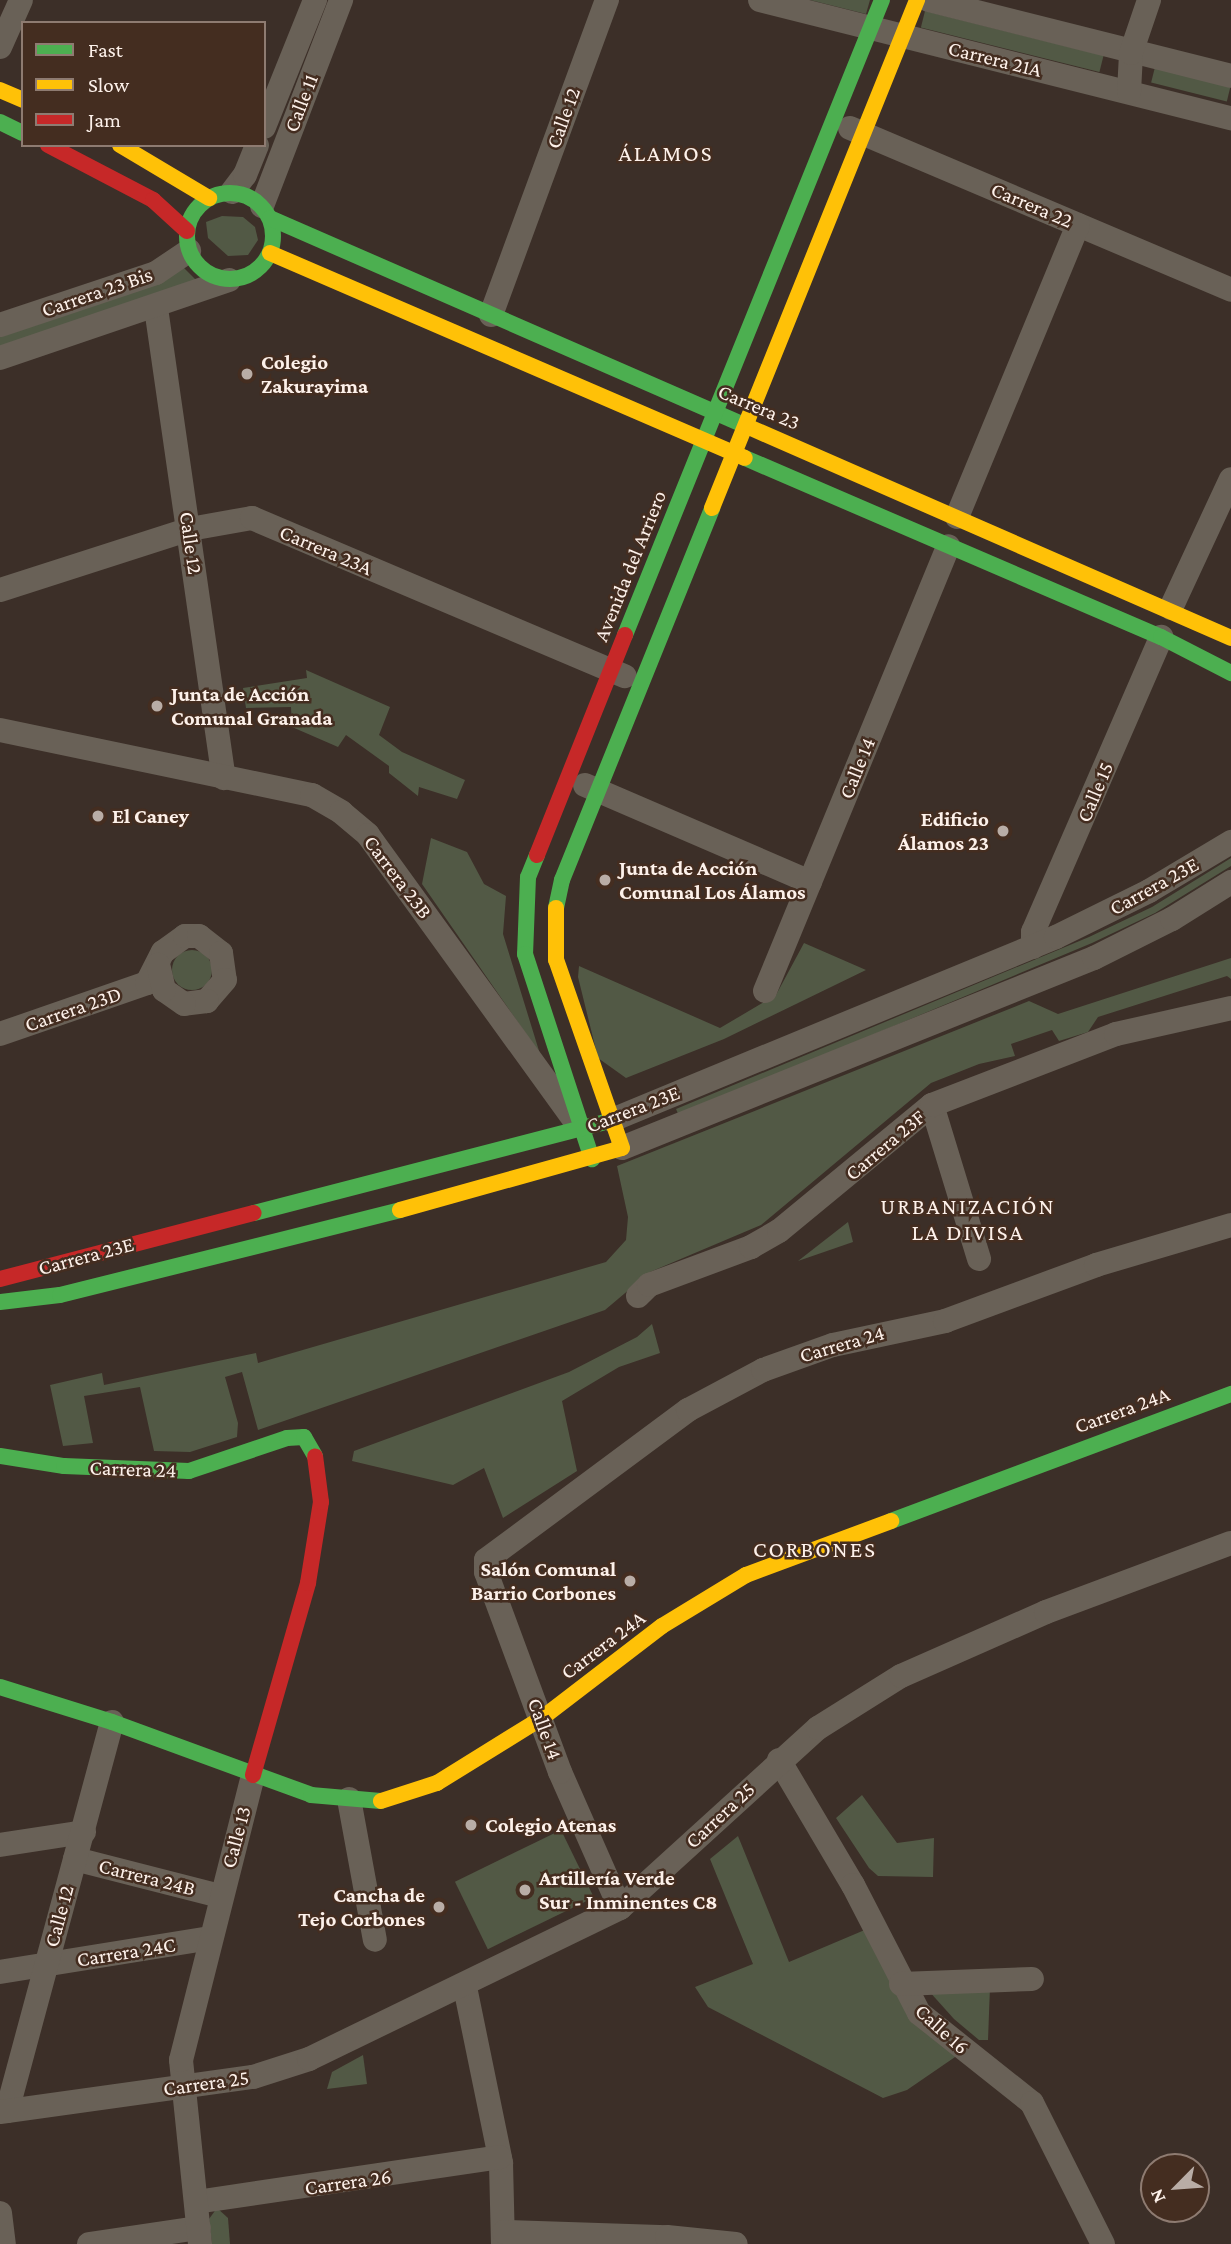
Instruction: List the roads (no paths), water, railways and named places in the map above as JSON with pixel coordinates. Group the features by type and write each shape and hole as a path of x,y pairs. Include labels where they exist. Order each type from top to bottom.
{"street":[{"path":"0,47 21,0"},
{"name":"Calle 11","path":"266,122 315,0"},
{"name":"Calle 11","path":"266,212 341,0"},
{"name":"Calle 12","path":"491,316 607,0"},
{"name":"Carrera 21A","path":"760,0 1231,118"},
{"name":"Avenida del Arriero","path":"592,1159 526,954 528,877 882,0"},
{"path":"622,1148 556,960 553,919 562,880 917,0"},
{"name":"Carrera 21A","path":"929,0 1231,76"},
{"path":"1129,92 1131,52 1149,0"},
{"path":"0,90 21,99"},
{"name":"Carrera 22","path":"833,120 1231,290"},
{"path":"0,122 21,132"},
{"path":"52,147 153,200 188,241 203,270 229,280"},
{"path":"0,358 156,308 259,269 270,253 266,212 220,195 124,147"},
{"name":"Calle 11","path":"220,195 246,175 256,147"},
{"path":"188,241 197,208 220,195"},
{"name":"Carrera 23","path":"266,212 491,316 1171,608 1231,638"},
{"path":"957,517 1078,225"},
{"name":"Carrera 23 Bis","path":"0,325 156,273 188,241"},
{"path":"270,253 1161,636 1231,673"},
{"name":"Calle 12","path":"156,308 224,778"},
{"path":"1171,608 1231,479"},
{"name":"Carrera 23A","path":"0,590 190,529 252,518 642,683"},
{"name":"Calle 14","path":"765,991 948,546"},
{"name":"Calle 15","path":"1033,947 1033,932 1161,636"},
{"name":"Carrera 23B","path":"0,730 312,795 368,835 582,1130"},
{"path":"568,778 810,882"},
{"name":"Carrera 23E","path":"0,1279 582,1130 612,1120 1033,947 1149,891 1231,842"},
{"path":"528,877 562,880"},
{"name":"Carrera 23E","path":"0,1302 60,1295 592,1159 1094,958 1172,919 1231,882"},
{"name":"Carrera 23D","path":"0,1034 156,980"},
{"name":"Carrera 23F","path":"638,1296 649,1285 751,1247 779,1231 932,1105 1116,1034 1231,1008"},
{"path":"932,1105 979,1259"},
{"name":"Carrera 24","path":"495,1550 688,1410 763,1370 833,1345 945,1321 1096,1265 1231,1225"},
{"name":"Carrera 24A","path":"0,1687 112,1722 311,1795 377,1802 406,1796 437,1783 542,1718 663,1626 746,1576 1231,1394"},
{"name":"Carrera 24","path":"0,1456 64,1466 189,1471 287,1438 304,1437"},
{"name":"Calle 13","path":"199,2236 181,2060 220,1896 308,1583 321,1503 316,1458 304,1437"},
{"name":"Carrera 25","path":"3,2111 253,2077 309,2059 465,1987 620,1908 779,1760 818,1728 937,1657 1231,1543"},
{"name":"Calle 14","path":"495,1550 486,1560 486,1572 620,1908"},
{"name":"Calle 12","path":"3,2111 112,1722"},
{"name":"Calle 16","path":"779,1760 853,1885 901,1984 919,2013 1032,2103 1103,2244"},
{"path":"349,1800 375,1940"},
{"name":"Carrera 24B","path":"0,1845 83,1832"},
{"name":"Carrera 24B","path":"75,1859 220,1896"},
{"name":"Carrera 24C","path":"0,1972 211,1938"},
{"path":"901,1984 1032,1979"},
{"path":"465,1987 500,2157 504,2238 667,2237 736,2244"},
{"name":"Carrera 26","path":"196,2202 500,2157"},
{"path":"0,2213 5,2244"},
{"path":"89,2244 199,2236"}],"place":[{"name":"Colegio Zakurayima","path":"247,374"},
{"name":"Junta de Acción Comunal Granada","path":"157,706"},
{"name":"El Caney","path":"98,816"},
{"name":"Edificio Álamos 23","path":"1003,831"},
{"name":"Junta de Acción Comunal Los Álamos","path":"605,880"},
{"name":"Salón Comunal Barrio Corbones","path":"630,1581"},
{"name":"Colegio Atenas","path":"471,1825"},
{"name":"Artillería Verde Sur - Inminentes C8","path":"525,1890"},
{"name":"Cancha de Tejo Corbones","path":"439,1907"}],"district":[{"name":"ÁLAMOS","path":"666,153"},
{"name":"URBANIZACIÓN LA DIVISA","path":"968,1219"},
{"name":"CORBONES","path":"815,1549"}]}
